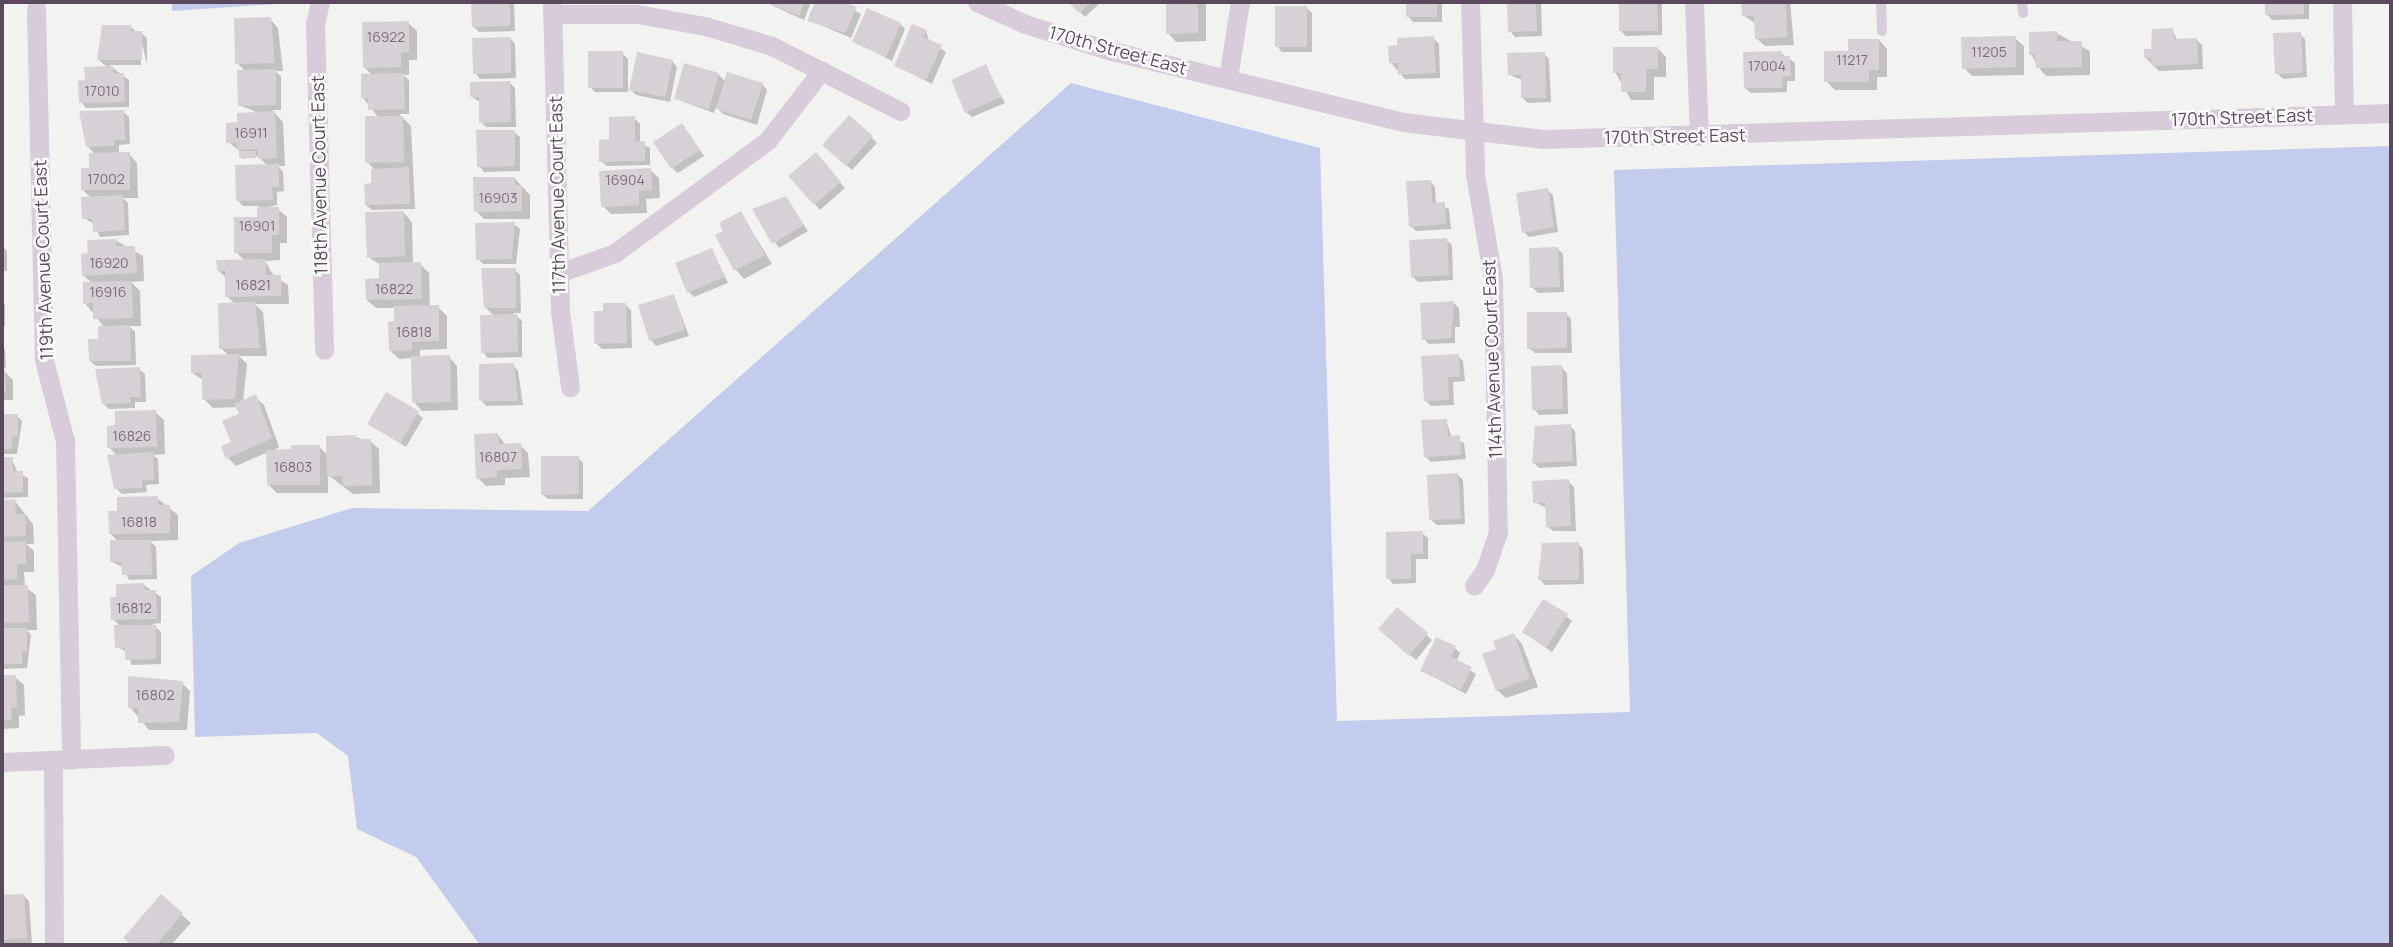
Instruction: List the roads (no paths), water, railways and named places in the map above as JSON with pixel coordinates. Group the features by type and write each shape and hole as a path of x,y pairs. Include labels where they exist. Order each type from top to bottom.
{"street":[{"name":"118th Avenue Court East","path":"320,2 315,24 324,350"},
{"name":"170th Street East","path":"977,2 1025,24 1108,50 1404,122 1473,133 1544,139 2391,113"},
{"path":"1228,78 1240,2"},
{"name":"114th Avenue Court East","path":"1470,2 1473,133 1493,279 1498,531 1485,570 1474,586"},
{"path":"1694,2 1699,136"},
{"path":"2342,2 2344,114"},
{"path":"552,8 666,18 772,46 900,111"},
{"name":"117th Avenue Court East","path":"552,8 559,273 570,387"},
{"name":"119th Avenue Court East","path":"36,9 44,360 65,441 62,761 54,945"},
{"path":"559,273 615,253 757,149 791,116 822,70"},
{"path":"2,762 165,755"}],"lane":[{"path":"1881,2 1882,31"}]}
